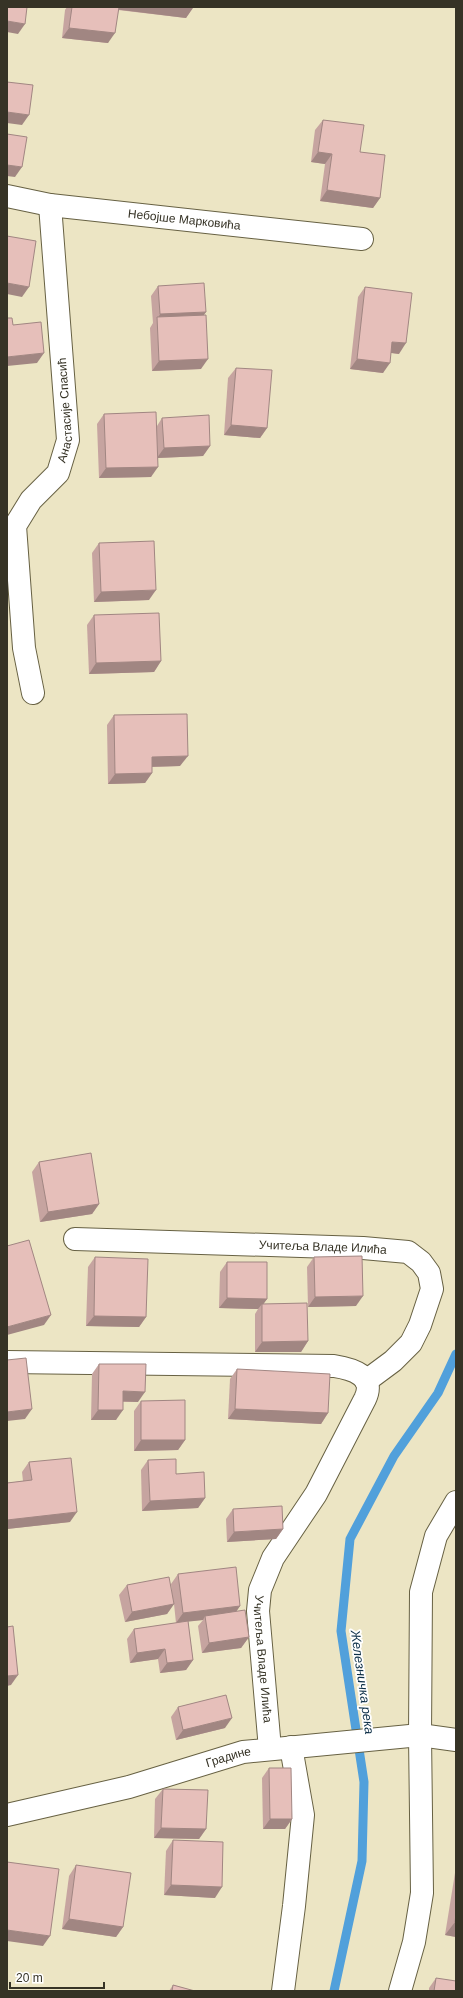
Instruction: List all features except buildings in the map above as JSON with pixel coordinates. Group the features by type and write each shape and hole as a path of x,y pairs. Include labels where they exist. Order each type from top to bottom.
{"street":[{"name":"Небојше Марковића","path":"7,196 50,206 362,239"},
{"name":"Анастасије Спасић","path":"33,693 24,648 15,526 32,500 58,473 68,440 50,206"},
{"name":"Учитеља Владе Илића","path":"75,1239 363,1248 408,1252 421,1262 429,1273 432,1289 420,1325 411,1343 393,1361 366,1381 369,1391 367,1395 316,1494 274,1558 260,1590 258,1611 281,1748 303,1815 294,1906 283,1991"},
{"path":"7,1362 334,1366 350,1368 358,1372 366,1381"},
{"path":"400,1991 414,1942 422,1894 420,1735 421,1592 436,1536 456,1502"},
{"name":"Градине","path":"7,1815 129,1787 243,1752 420,1735 456,1740"}],"waterway":[{"name":"Железничка река","path":"334,1991 362,1861 364,1782 341,1631 350,1539 394,1456 438,1393 456,1354"}]}
